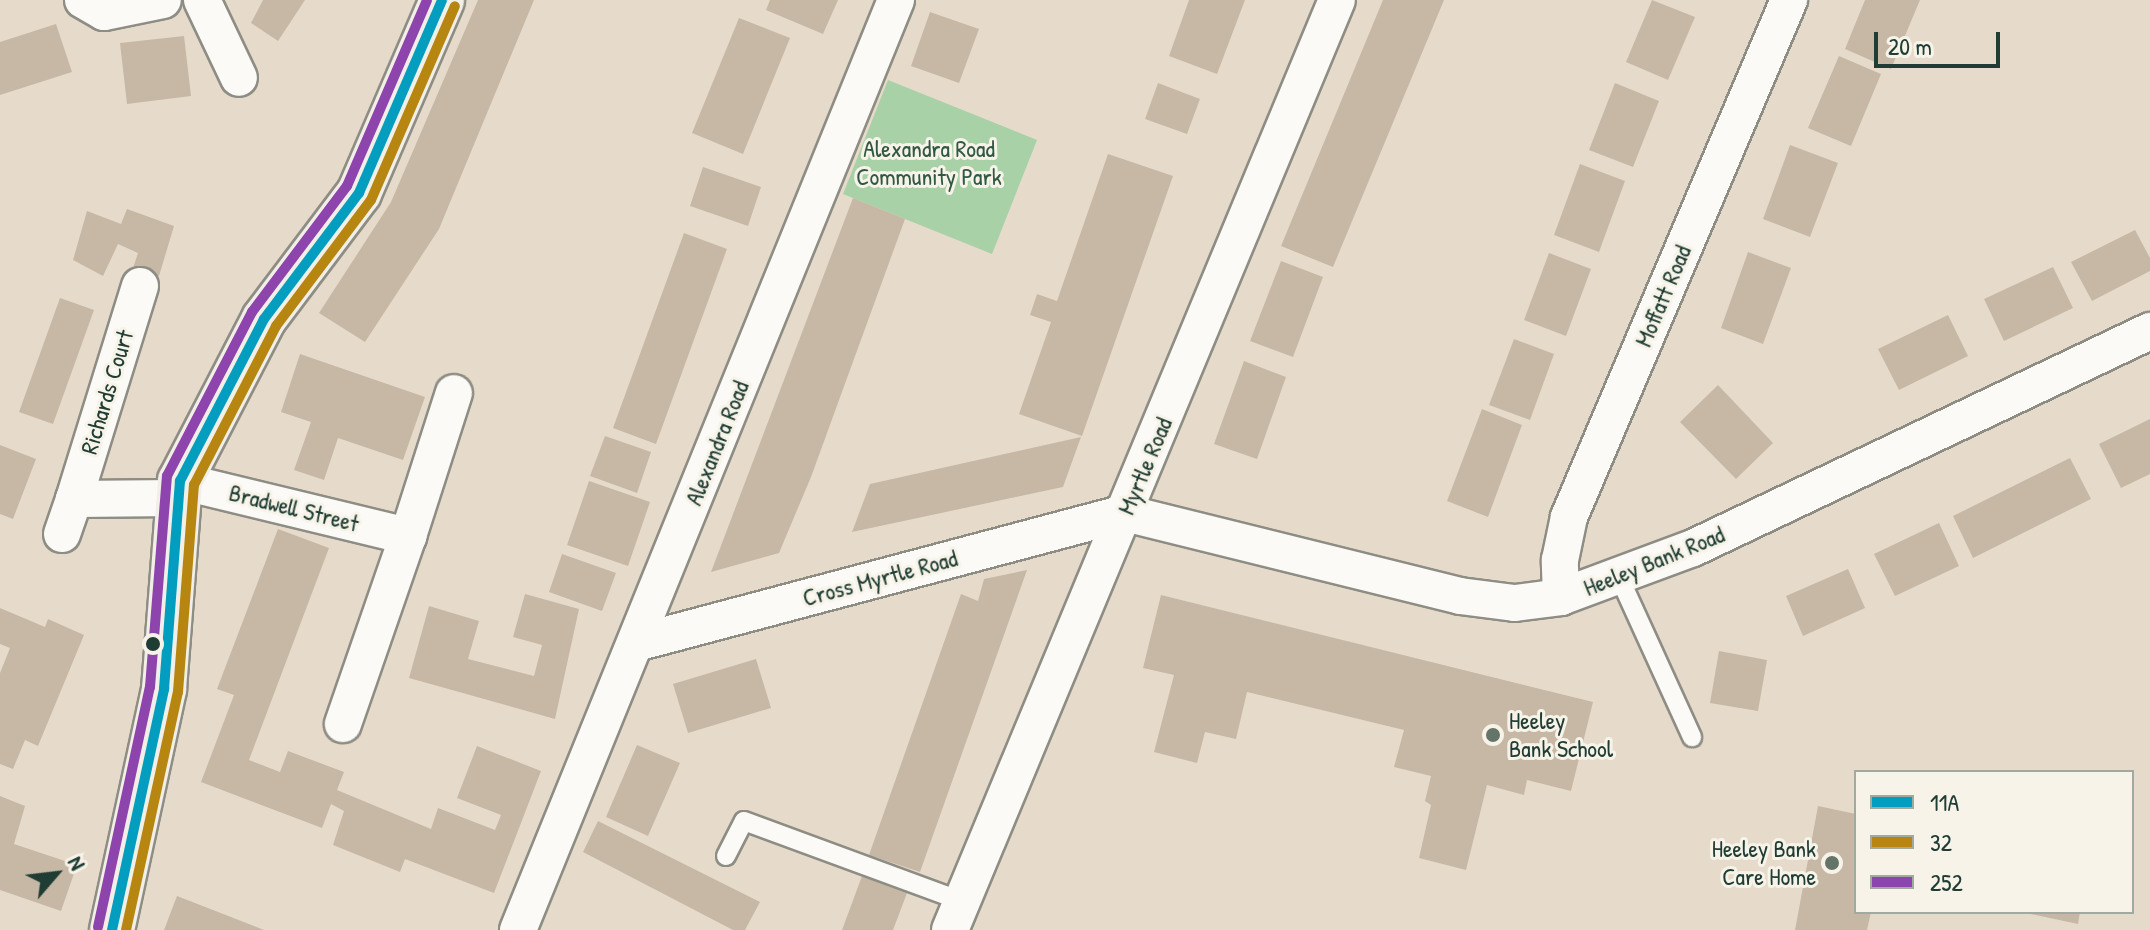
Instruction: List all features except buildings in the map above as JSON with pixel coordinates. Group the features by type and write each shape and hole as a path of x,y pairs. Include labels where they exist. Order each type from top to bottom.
{"main road":[{"path":"112,930 164,689 178,490 264,319 359,193 442,0"}],"street":[{"path":"83,0 104,12 163,0"},
{"path":"202,0 239,78"},
{"name":"Alexandra Road","path":"518,930 896,0"},
{"name":"Myrtle Road","path":"954,915 1125,513 1337,0"},
{"name":"Moffatt Road","path":"1561,597 1560,560 1569,517 1789,0"},
{"name":"Richards Court","path":"62,534 140,286"},
{"name":"Heeley Bank Road","path":"1125,513 1460,596 1515,603 1561,597 1620,579 2150,331"},
{"path":"343,724 454,393"},
{"path":"74,499 178,490"},
{"name":"Bradwell Street","path":"178,490 408,536"},
{"name":"Cross Myrtle Road","path":"636,643 1125,513"}],"lane":[{"path":"1620,579 1692,737"},
{"path":"726,856 744,821 954,915"}],"green space":[{"name":"Alexandra Road Community Park","path":"888,80 1037,140 992,254 843,194"}],"transit line":[{"name":"252","path":"98,927 150,687 167,476 252,312 347,186 427,0"},
{"name":"11A","path":"112,930 164,689 180,481 264,319 359,193 442,0"},
{"name":"32","path":"126,930 178,692 194,485 276,326 371,200 455,6"}],"place":[{"name":"Heeley Bank School","path":"1493,735"},
{"name":"Heeley Bank Care Home","path":"1832,863"}]}
